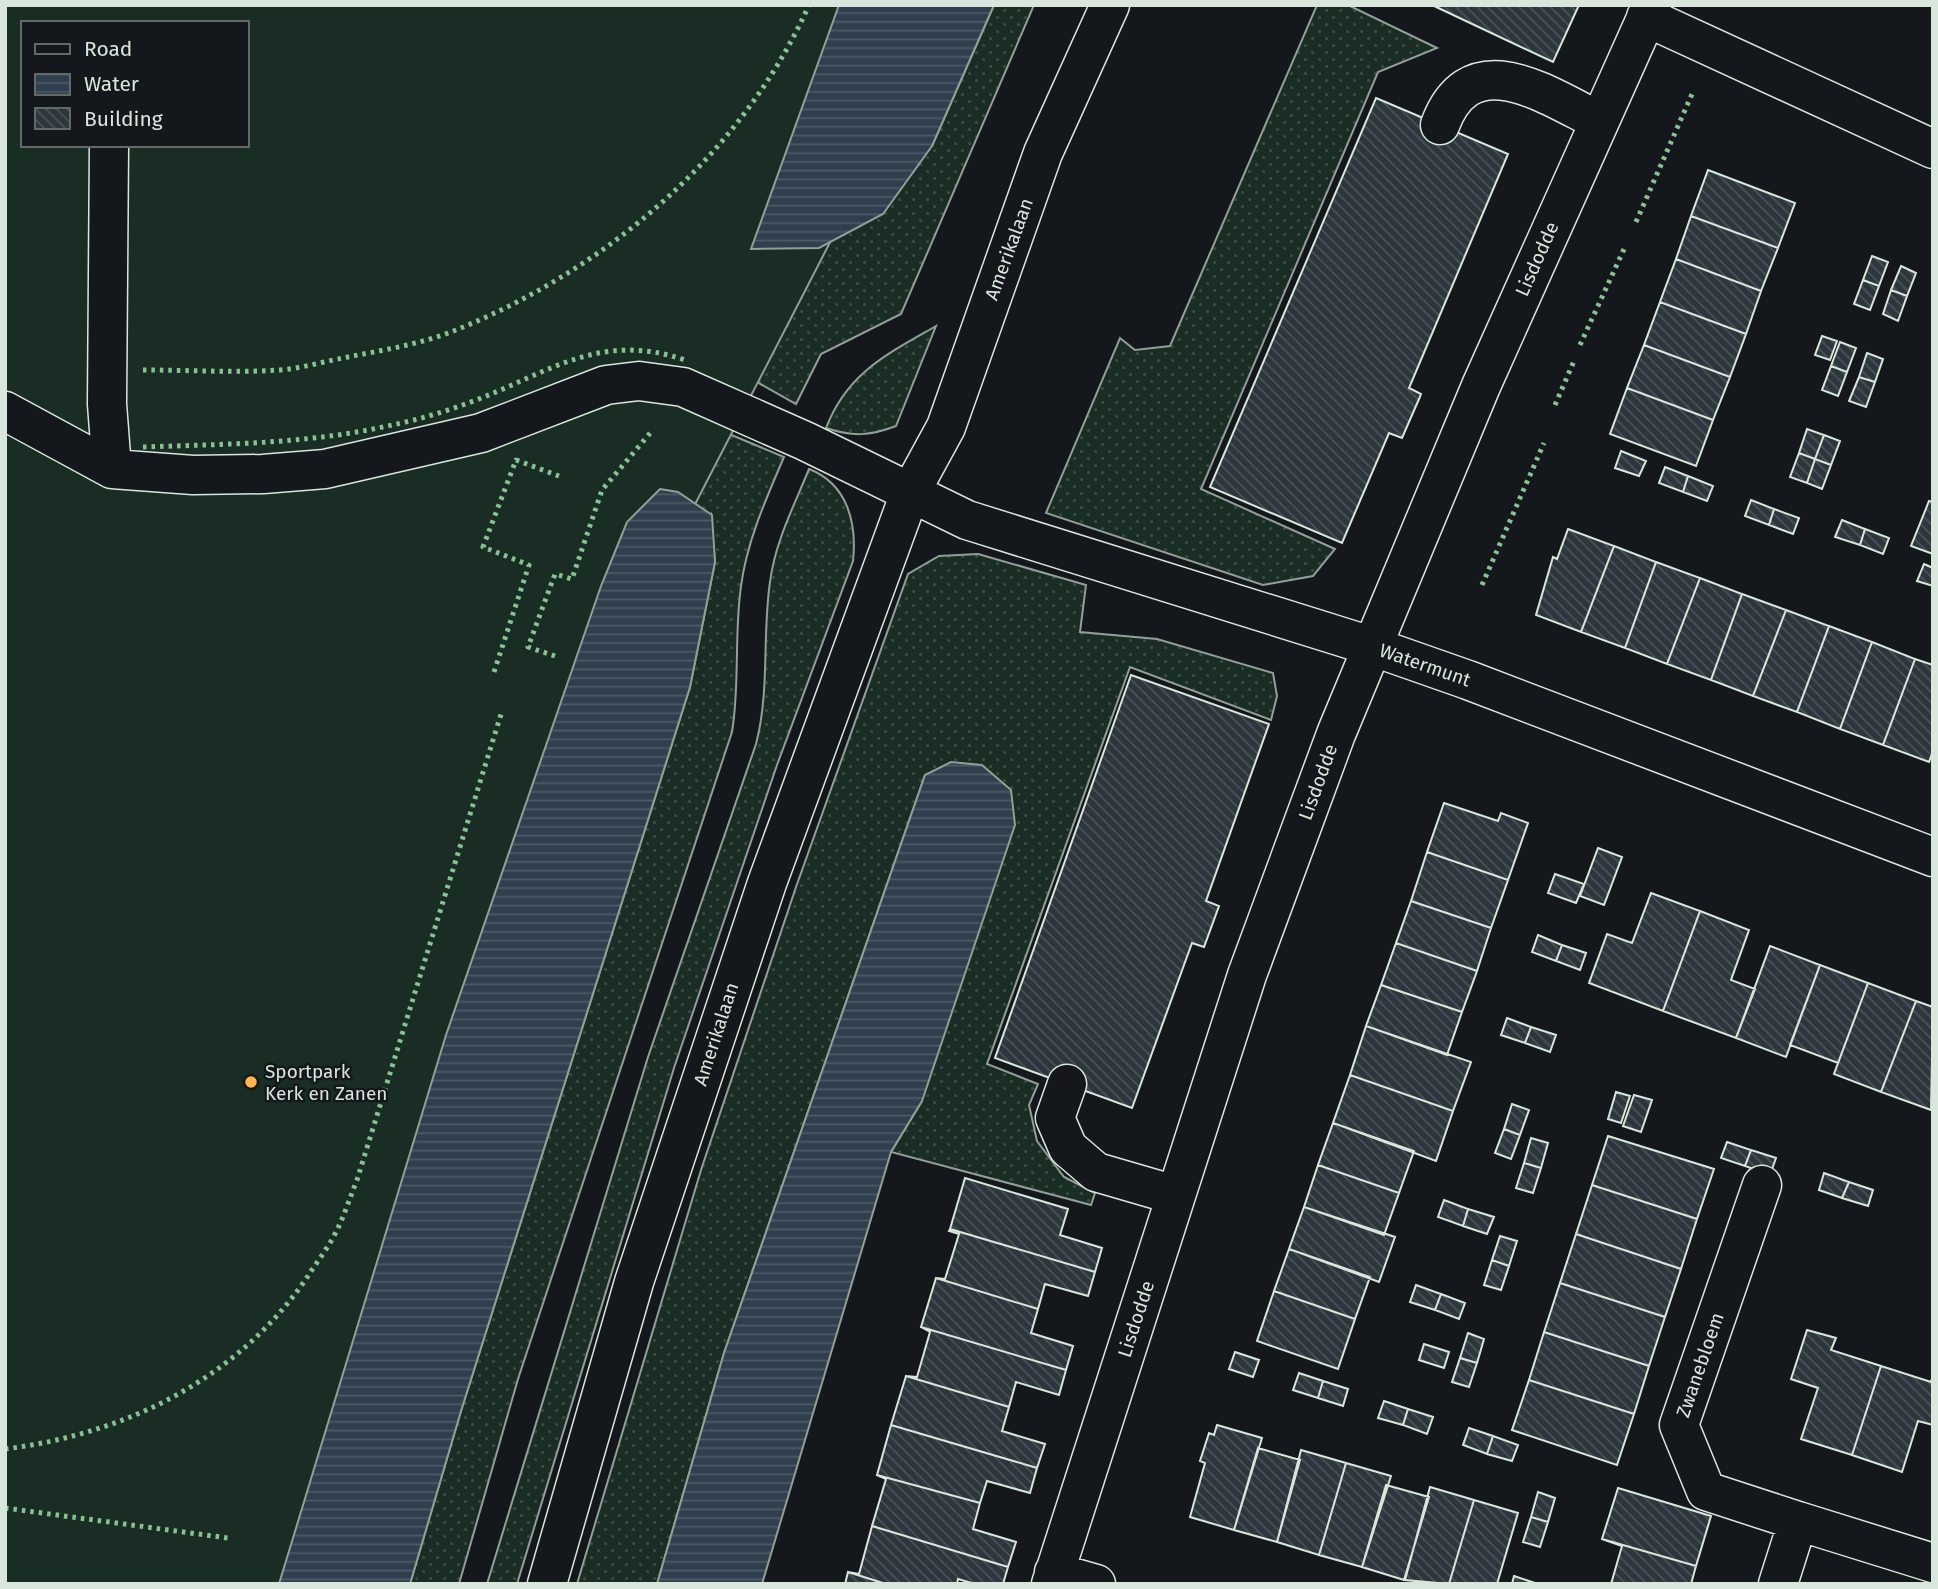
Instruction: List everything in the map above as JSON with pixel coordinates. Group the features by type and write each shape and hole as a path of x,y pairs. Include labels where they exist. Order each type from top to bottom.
{"street":[{"name":"Amerikalaan","path":"547,1584 634,1282 754,922 910,493 946,427 1043,153 1110,5"},
{"path":"1649,11 1933,149"},
{"name":"Lisdodde","path":"1053,1578 1247,975 1371,646 1481,386 1649,11"},
{"path":"1440,125 1459,91 1485,78 1520,82 1599,121"},
{"path":"109,147 107,404 112,469"},
{"path":"5,411 112,469 193,475 325,468 481,433 606,385 639,381 683,387 805,441 910,493"},
{"name":"Watermunt","path":"910,493 967,520 1371,646 1933,857"},
{"path":"1067,1084 1055,1118 1068,1148 1096,1172 1175,1195"},
{"name":"Zwanebloem","path":"1762,1185 1679,1424 1706,1492 1933,1563"},
{"path":"1778,1584 1798,1521"},
{"path":"1053,1578 1096,1584"}],"green space":[{"name":"Sportpark Kerk en Zanen","path":"5,5 946,5 891,124 656,580 336,1584 5,1584"},
{"path":"994,5 1034,5 901,314 821,354 796,404 748,377 689,196 932,146"},
{"path":"1317,5 1348,5 1437,48 1378,72 1201,489 1335,549 1313,576 1263,585 1046,513 1120,338 1135,350 1170,346"},
{"path":"936,326 896,426 861,434 826,428 845,393 857,379 885,356"},
{"path":"672,410 784,457 758,520 744,569 739,604 732,732 518,1379 459,1584 410,1584 461,1411 690,687 715,562 711,515 132,1584"},
{"path":"809,469 833,484 847,507 853,533 853,561 777,765 674,1068 517,1584 487,1584 648,1057 756,744 763,704 772,567"},
{"path":"978,554 1086,585 1080,632 1157,639 1273,673 1277,696 1271,720 1130,667 987,1064 1038,1084 1029,1105 1037,1141 1064,1177 1095,1193 1091,1205 891,1152 922,1101 925,775 724,1353 657,1584 577,1584 701,1170 796,887 908,574 939,556"}],"water":[{"path":"839,5 994,5 932,146 883,214 819,248 751,249"},
{"path":"660,489 678,492 712,515 715,562 690,687 461,1411 410,1584 279,1584 446,1035 601,586 627,522"},
{"path":"951,762 982,765 1011,790 1015,825 922,1101 891,1152 762,1584 657,1584 724,1353 925,775"}],"building":[{"path":"1432,5 1579,5 1553,62"},
{"path":"1376,98 1508,154 1409,388 1421,394 1419,399 1402,438 1389,433 1342,543 1210,487"},
{"path":"1708,170 1795,203 1778,248 1691,216"},
{"path":"1691,216 1778,248 1761,291 1676,259"},
{"path":"1872,256 1888,262 1879,286 1863,280"},
{"path":"1676,259 1761,291 1746,334 1660,302"},
{"path":"1901,266 1916,273 1907,296 1891,290"},
{"path":"1863,280 1879,286 1870,310 1854,304"},
{"path":"1891,290 1907,296 1898,321 1883,314"},
{"path":"1660,302 1746,334 1730,377 1644,345"},
{"path":"1822,336 1837,341 1830,360 1815,355"},
{"path":"1840,342 1856,348 1847,372 1831,366"},
{"path":"1644,345 1730,377 1713,420 1627,388"},
{"path":"1867,353 1883,359 1875,382 1859,377"},
{"path":"1831,366 1847,372 1838,396 1822,390"},
{"path":"1859,377 1875,382 1866,407 1849,401"},
{"path":"1627,388 1713,420 1696,466 1610,434"},
{"path":"1807,429 1824,435 1815,459 1799,453"},
{"path":"1824,435 1840,441 1831,465 1815,459"},
{"path":"1621,451 1646,461 1639,476 1615,468"},
{"path":"1799,453 1815,459 1807,483 1790,477"},
{"path":"1815,459 1831,465 1822,489 1807,483"},
{"path":"1665,467 1688,476 1683,492 1659,483"},
{"path":"1688,476 1713,486 1707,501 1683,492"},
{"path":"1751,500 1774,509 1769,525 1745,516"},
{"path":"1929,501 1933,502 1933,554 1911,546"},
{"path":"1774,509 1799,518 1793,534 1769,525"},
{"path":"1842,520 1865,529 1860,545 1835,537"},
{"path":"1568,529 1614,546 1581,632 1536,615 1553,557 1557,559"},
{"path":"1865,529 1889,538 1883,554 1860,545"},
{"path":"1614,546 1656,562 1625,648 1581,632"},
{"path":"1656,562 1700,578 1667,664 1625,648"},
{"path":"1924,564 1933,568 1933,586 1917,581"},
{"path":"1700,578 1742,594 1711,680 1667,664"},
{"path":"1742,594 1786,610 1753,696 1711,680"},
{"path":"1786,610 1829,626 1797,712 1753,696"},
{"path":"1829,626 1872,642 1840,729 1797,712"},
{"path":"1872,642 1915,659 1883,745 1840,729"},
{"path":"1915,659 1933,665 1933,751 1929,762 1883,745"},
{"path":"1131,675 1269,724 1206,901 1219,906 1204,947 1192,943 1132,1108 995,1058"},
{"path":"1444,803 1498,821 1501,813 1528,823 1508,880 1427,852"},
{"path":"1598,848 1622,857 1604,905 1580,896"},
{"path":"1427,852 1508,880 1491,928 1411,901"},
{"path":"1555,874 1584,884 1576,903 1548,893"},
{"path":"1651,893 1700,911 1663,1011 1589,983 1607,934 1632,943"},
{"path":"1411,901 1491,928 1477,971 1396,943"},
{"path":"1700,911 1749,930 1731,980 1755,989 1736,1038 1663,1011"},
{"path":"1538,935 1562,945 1556,961 1532,952"},
{"path":"1396,943 1477,971 1462,1012 1381,985"},
{"path":"1562,945 1586,953 1580,970 1556,961"},
{"path":"1770,946 1820,965 1786,1057 1736,1038"},
{"path":"1820,965 1868,983 1838,1063 1790,1045"},
{"path":"1868,983 1916,1001 1881,1092 1834,1074"},
{"path":"1381,985 1462,1012 1447,1055 1366,1026"},
{"path":"1916,1001 1933,1007 1931,1110 1881,1092"},
{"path":"1507,1018 1531,1027 1525,1043 1501,1035"},
{"path":"1366,1026 1471,1062 1453,1111 1350,1075"},
{"path":"1531,1027 1556,1035 1550,1052 1525,1043"},
{"path":"1350,1075 1453,1111 1436,1161 1333,1123"},
{"path":"1616,1092 1630,1096 1621,1123 1608,1119"},
{"path":"1634,1095 1652,1100 1641,1132 1623,1126"},
{"path":"1512,1104 1529,1110 1520,1135 1504,1129"},
{"path":"1333,1123 1414,1151 1399,1193 1318,1165"},
{"path":"1504,1129 1520,1135 1511,1159 1495,1153"},
{"path":"1608,1136 1714,1169 1697,1219 1592,1185"},
{"path":"1531,1138 1548,1143 1541,1168 1524,1163"},
{"path":"1727,1142 1751,1150 1745,1166 1721,1158"},
{"path":"1751,1150 1776,1158 1770,1175 1745,1166"},
{"path":"1524,1163 1541,1168 1533,1193 1516,1188"},
{"path":"1318,1165 1399,1193 1384,1235 1304,1207"},
{"path":"1824,1173 1849,1182 1842,1198 1819,1190"},
{"path":"965,1178 1068,1209 1060,1235 1102,1248 1095,1272 950,1229"},
{"path":"1849,1182 1873,1190 1868,1206 1842,1198"},
{"path":"1592,1185 1697,1219 1681,1269 1576,1234"},
{"path":"1444,1200 1468,1209 1463,1226 1438,1217"},
{"path":"1304,1207 1395,1237 1379,1282 1289,1249"},
{"path":"1468,1209 1494,1217 1487,1234 1463,1226"},
{"path":"950,1229 1095,1272 1088,1296 1045,1284 1038,1309 936,1278 945,1279 959,1234 949,1231"},
{"path":"1576,1234 1681,1269 1665,1317 1560,1283"},
{"path":"1500,1236 1517,1241 1509,1266 1492,1260"},
{"path":"1289,1249 1370,1277 1355,1319 1274,1291"},
{"path":"1492,1260 1509,1266 1501,1290 1484,1285"},
{"path":"936,1278 1038,1309 1031,1333 1073,1346 1066,1370 921,1327"},
{"path":"1560,1283 1665,1317 1649,1366 1544,1332"},
{"path":"1416,1285 1441,1294 1435,1310 1410,1302"},
{"path":"1274,1291 1355,1319 1338,1369 1257,1341"},
{"path":"1441,1294 1465,1303 1459,1319 1435,1310"},
{"path":"921,1327 1066,1370 1059,1395 1016,1382 1009,1407 906,1376 917,1377 930,1332"},
{"path":"1807,1330 1836,1338 1831,1350 1881,1366 1852,1455 1801,1439 1818,1388 1791,1379"},
{"path":"1544,1332 1649,1366 1634,1414 1529,1380"},
{"path":"1468,1333 1484,1339 1477,1363 1460,1358"},
{"path":"1424,1344 1449,1352 1444,1368 1419,1360"},
{"path":"1235,1352 1259,1360 1253,1377 1229,1369"},
{"path":"1460,1358 1477,1363 1469,1387 1452,1382"},
{"path":"1881,1366 1931,1382 1933,1375 1933,1425 1918,1421 1902,1472 1852,1455"},
{"path":"1299,1373 1323,1381 1318,1398 1293,1390"},
{"path":"906,1376 1009,1407 1002,1431 1045,1444 1037,1468 891,1425"},
{"path":"1529,1380 1634,1414 1617,1465 1512,1430"},
{"path":"1323,1381 1348,1389 1343,1406 1318,1398"},
{"path":"1384,1401 1408,1409 1403,1425 1378,1418"},
{"path":"1408,1409 1433,1417 1427,1434 1403,1425"},
{"path":"891,1425 1037,1468 1030,1493 987,1481 980,1503 877,1475"},
{"path":"1217,1425 1262,1438 1234,1530 1190,1517 1205,1463 1200,1461 1209,1433 1214,1435"},
{"path":"1469,1428 1493,1436 1487,1454 1463,1445"},
{"path":"1493,1436 1518,1445 1512,1461 1487,1454"},
{"path":"1258,1448 1300,1460 1277,1542 1234,1530"},
{"path":"1301,1450 1346,1463 1319,1555 1277,1542"},
{"path":"1346,1463 1391,1476 1362,1567 1319,1555"},
{"path":"877,1475 980,1503 973,1529 1016,1542 1008,1567 872,1526 886,1479"},
{"path":"1386,1485 1429,1497 1404,1580 1362,1567"},
{"path":"1430,1487 1474,1500 1449,1584 1405,1580"},
{"path":"1618,1488 1711,1516 1696,1566 1602,1539"},
{"path":"1538,1492 1555,1498 1548,1522 1531,1517"},
{"path":"1474,1500 1518,1513 1497,1584 1449,1584"},
{"path":"1531,1517 1548,1522 1540,1547 1523,1542"},
{"path":"872,1526 1008,1567 1003,1584 975,1584 958,1579 957,1584 886,1584 848,1572 859,1574"},
{"path":"1602,1539 1696,1566 1691,1584 1611,1584 1622,1546"},
{"path":"848,1572 886,1584 845,1584"},
{"path":"1514,1576 1538,1584 1512,1584"}],"hedge":[{"path":"143,370 246,371 297,368 430,339 511,305 565,275 616,240 663,201 707,158 747,111 781,60 809,5"},
{"path":"1636,222 1692,94"},
{"path":"1580,345 1625,247"},
{"path":"143,447 299,440 392,425 459,406 548,369 599,353 625,350 654,352 685,360"},
{"path":"1555,405 1574,361"},
{"path":"555,656 528,647 555,574 572,579 602,490 651,432"},
{"path":"1482,585 1544,443"},
{"path":"494,672 529,565 483,547 516,460 559,476"},
{"path":"5,1449 50,1442 93,1430 135,1415 174,1396 212,1373 246,1346 278,1315 306,1279 334,1236 357,1180 502,711"},
{"path":"5,1508 228,1538"}],"place":[{"name":"Sportpark Kerk en Zanen","path":"251,1082"}]}
